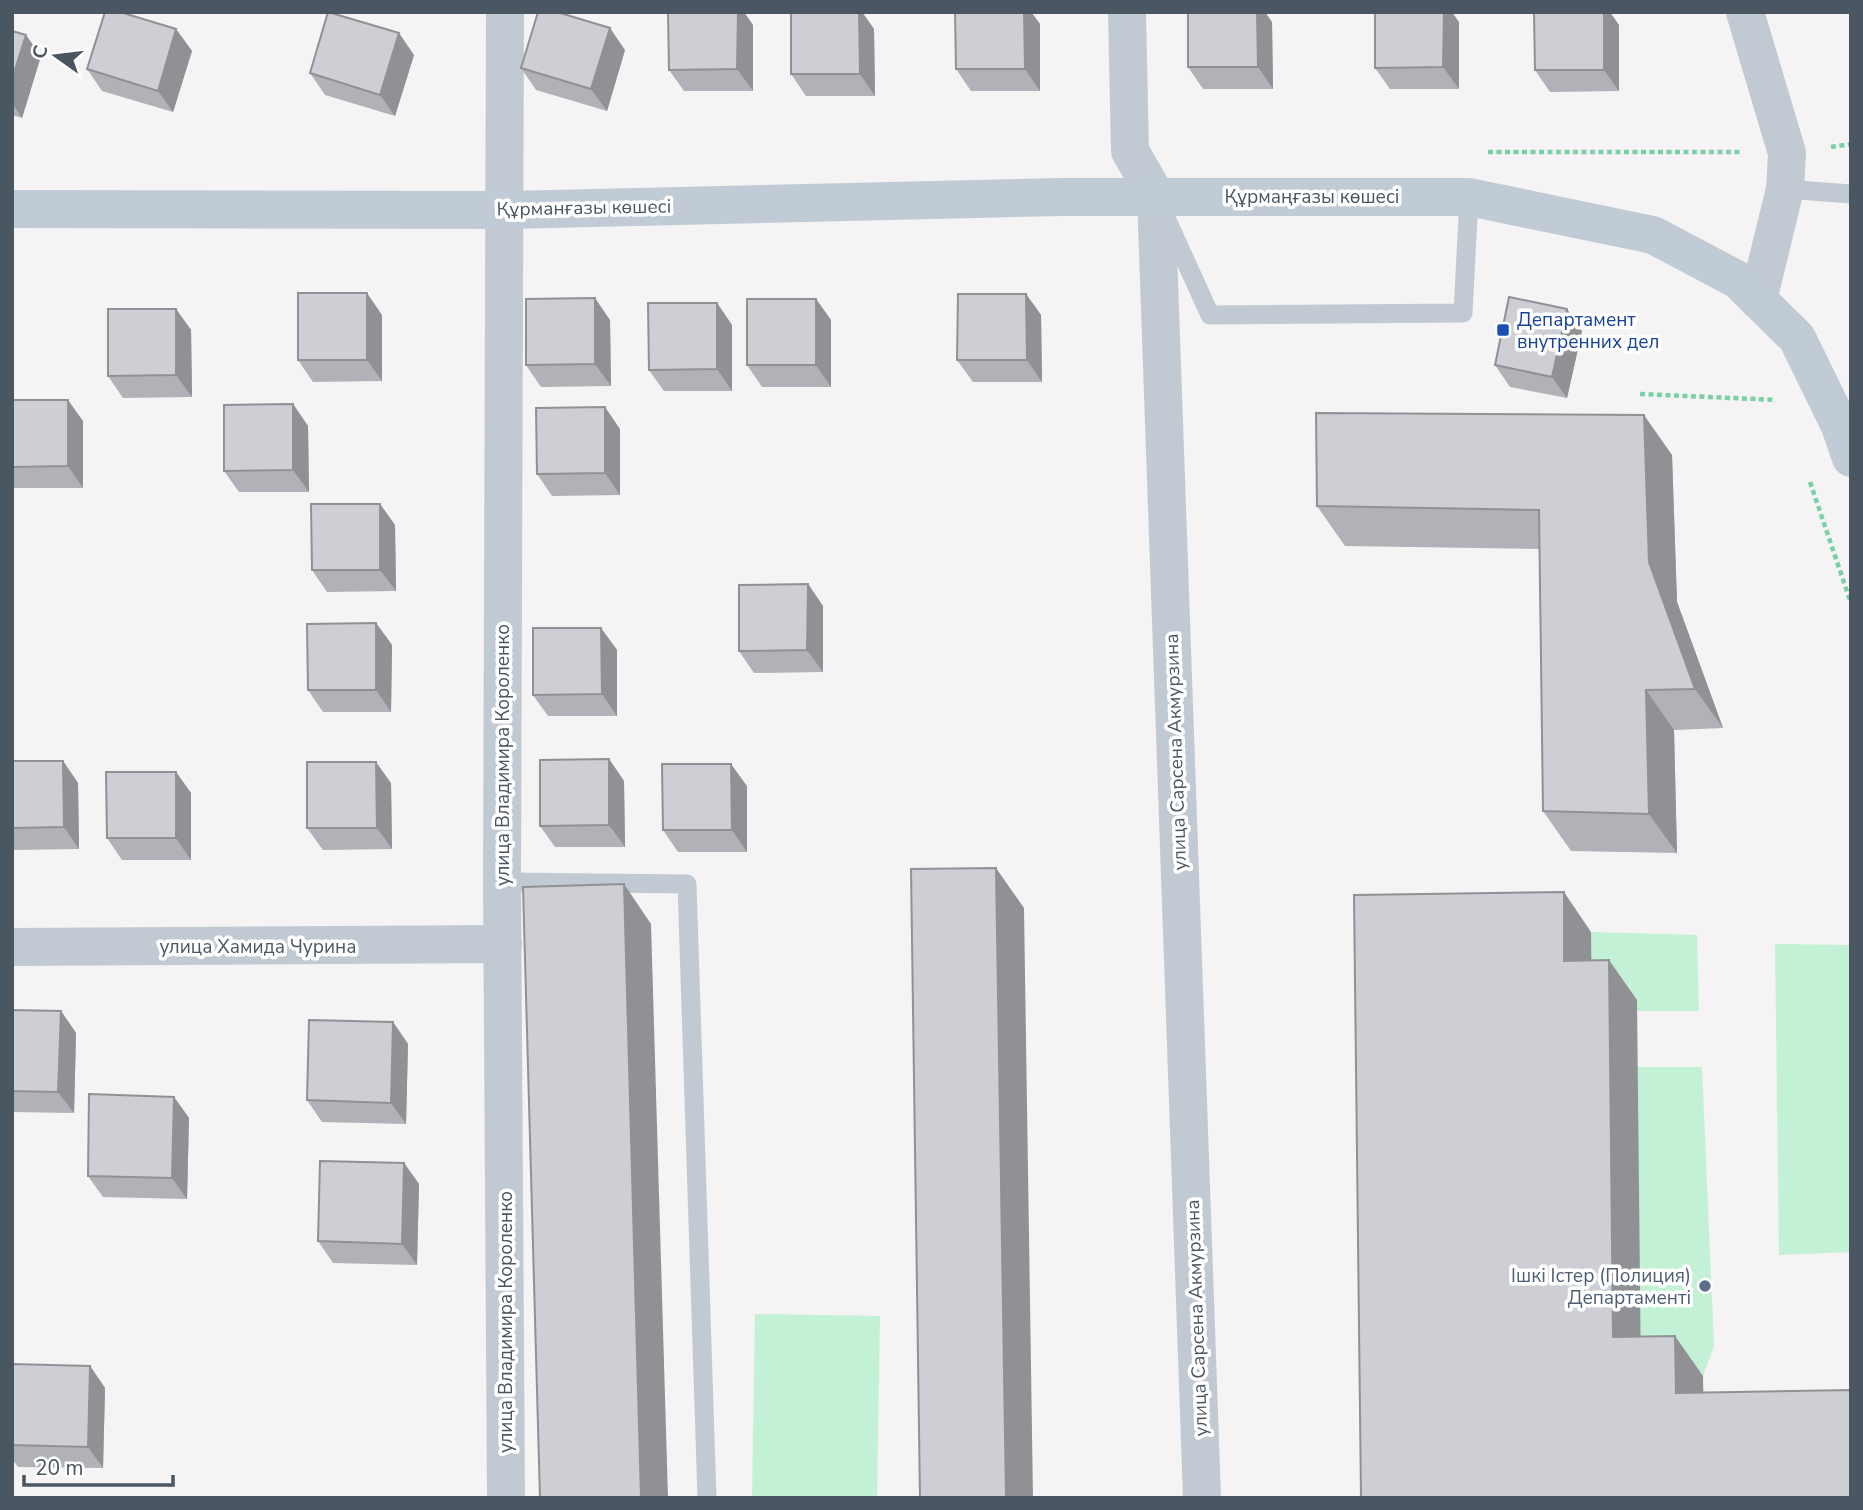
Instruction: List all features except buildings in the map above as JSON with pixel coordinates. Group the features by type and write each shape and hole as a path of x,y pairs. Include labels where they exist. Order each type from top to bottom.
{"street":[{"name":"улица Владимира Короленко","path":"505,12 502,882 506,1498"},
{"name":"улица Сарсена Акмурзина","path":"1126,12 1130,150 1156,195 1202,1498"},
{"path":"1745,12 1786,171 1758,299"},
{"name":"Құрманғазы көшесі","path":"12,209 505,210 1156,195"},
{"name":"Құрмаңғазы көшесі","path":"1156,195 1469,197 1653,235 1738,280 1797,338 1840,426 1851,458"},
{"name":"улица Хамида Чурина","path":"12,947 503,944"}],"lane":[{"path":"1786,171 1851,194"},
{"path":"1156,195 1210,315 1462,313 1469,197"},
{"path":"502,882 687,884 707,1498"}],"path":[{"path":"1480,152 1786,171 1851,145"},
{"path":"1640,394 1783,401"},
{"path":"1808,477 1851,603"}],"green space":[{"path":"1591,932 1697,935 1699,1011 1637,1011 1592,1001"},
{"path":"1775,944 1851,945 1851,1252 1779,1255"},
{"path":"1637,1067 1702,1067 1714,1346 1703,1376 1641,1376"},
{"path":"755,1314 880,1316 877,1498 752,1498"}],"place":[{"name":"Департамент внутренних дел","path":"1503,330"},
{"name":"Ішкі Істер (Полиция) Департаменті","path":"1705,1286"}]}
